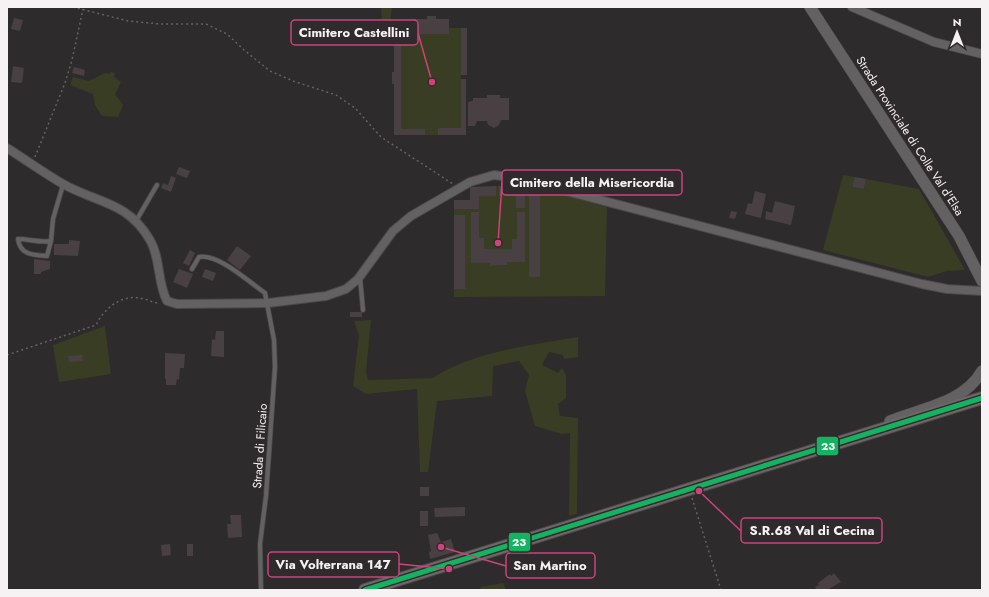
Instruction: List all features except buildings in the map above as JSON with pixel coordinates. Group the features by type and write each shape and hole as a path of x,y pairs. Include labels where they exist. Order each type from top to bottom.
{"main road":[{"name":"Strada Provinciale di Colle Val d'Elsa","path":"810,7 841,52 959,236 982,281"},
{"path":"854,438 895,419 952,398 972,384 982,371"},
{"path":"365,590 982,398"}],"street":[{"path":"852,7 934,42 982,54"},
{"path":"7,148 63,184 119,207 136,221 151,242 158,265 162,293 167,301 190,305 268,303 326,296 346,289 360,277 376,253 398,227 418,212 459,188 476,180 494,175 516,178 922,284 947,289 982,291"}],"lane":[{"path":"51,241 44,242 29,239 18,239 19,246 25,252 47,256 51,241 53,219 63,184"},
{"path":"136,221 157,185"},
{"path":"192,270 199,257 205,256 220,262 265,292 268,303"},
{"path":"360,277 363,310"},
{"name":"Strada di Filicaio","path":"261,590 260,544 266,496 275,367 274,340 268,303"}],"path":[{"path":"73,7 128,21 160,24 206,24 228,34 244,50 270,70 293,81 336,95 355,108 381,137 459,188"},
{"path":"33,164 65,83 72,60 83,9"},
{"path":"7,355 96,325 102,312 127,298 143,298 161,304 167,301"},
{"path":"689,489 720,590"}],"green space":[{"path":"381,7 392,7 390,23 382,24"},
{"path":"401,28 461,28 461,128 438,128 438,135 425,135 425,129 401,129"},
{"path":"110,72 115,73 114,77 121,82 115,94 123,105 118,117 102,116 95,105 93,94 70,85 73,77 89,81 105,73 110,74"},
{"path":"843,175 855,177 852,187 864,189 866,179 919,189 965,270 947,271 928,277 823,250"},
{"path":"496,186 499,186 516,196 516,208 525,208 525,194 529,194 530,277 540,277 540,195 564,195 607,207 605,296 454,297 454,289 465,289 465,215 454,215 454,209 479,209 479,196","holes":["517,212 525,212 525,262 507,262 507,265 491,266 490,263 472,263 479,238 484,239 484,249 512,249 512,239 517,239"]},
{"path":"371,320 366,372 368,380 433,378 448,369 483,356 523,346 578,337 578,357 564,359 563,355 549,352 542,365 558,373 562,368 566,375 566,398 558,404 560,416 578,418 577,514 569,516 570,433 562,434 535,426 525,391 529,375 519,361 493,366 492,396 437,401 428,472 420,472 417,389 366,394 353,386 359,335 354,321"},
{"path":"105,326 111,374 59,382 53,345"},
{"path":"503,583 506,590 479,590 481,587"}],"transit line":[{"name":"23","path":"365,590 982,398"}],"place":[{"name":"Cimitero Castellini","path":"432,82"},
{"name":"Cimitero della Misericordia","path":"498,243"},
{"name":"S.R.68 Val di Cecina","path":"699,491"},
{"name":"San Martino","path":"441,547"},
{"name":"Via Volterrana 147","path":"449,569"}]}
